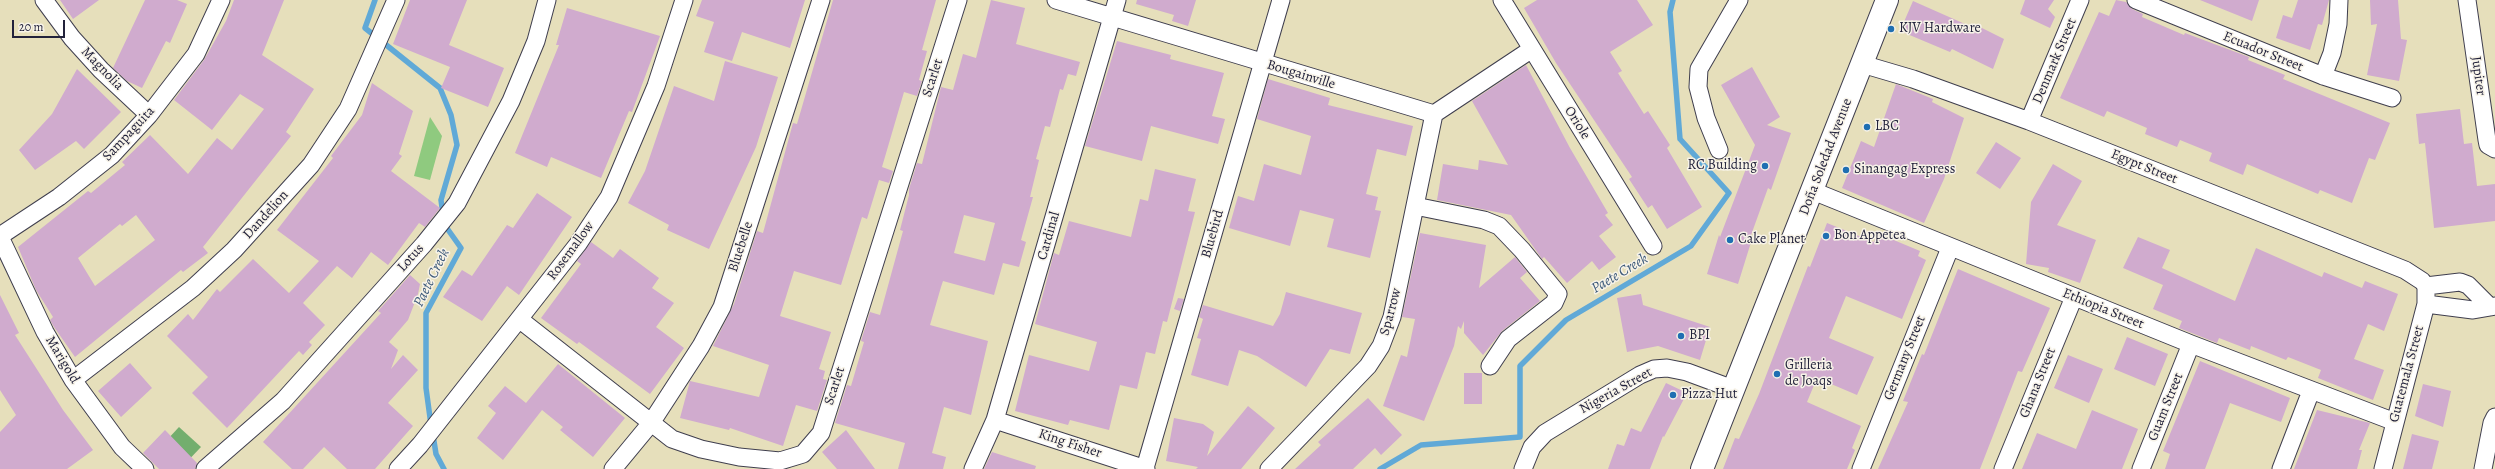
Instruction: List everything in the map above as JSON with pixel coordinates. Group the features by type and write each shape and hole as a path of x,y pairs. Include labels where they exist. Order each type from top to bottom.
{"main road":[{"name":"Doña Soledad Avenue","path":"1702,469 1813,191 1887,0"}],"street":[{"name":"Magnolia","path":"44,0 72,38 101,70 149,115"},
{"name":"Sampaguita","path":"0,237 59,197 112,155 149,115 196,54 221,0"},
{"name":"Dandelion","path":"73,380 193,288 234,250 311,165 348,109 383,33 396,0"},
{"name":"Lotus","path":"205,469 283,401 424,244 457,203 511,101 536,41 548,0"},
{"name":"Rosemallow","path":"398,469 420,445 578,244 609,197 656,86 684,0"},
{"name":"Bluebelle","path":"613,469 651,423 701,346 722,307 821,0"},
{"name":"Scarlet","path":"519,319 672,439 702,449 739,457 780,461 803,454 820,433 958,0"},
{"name":"Bougainville","path":"1056,0 1264,64 1434,114"},
{"name":"Cardinal","path":"973,469 995,420 1117,0"},
{"name":"Bluebird","path":"1145,469 1264,64 1281,0"},
{"name":"Oriole","path":"1502,0 1653,246"},
{"path":"1719,150 1706,118 1698,87 1699,70 1739,0"},
{"name":"Denmark Street","path":"2029,121 2080,0"},
{"name":"Ecuador Street","path":"2136,0 2323,76 2392,98"},
{"path":"2323,76 2332,53 2338,24 2340,0"},
{"name":"Jupiter","path":"2467,0 2486,140 2494,149"},
{"path":"1434,114 1532,50"},
{"name":"Egypt Street","path":"1862,64 1913,79 2029,121 2405,270 2424,284"},
{"name":"Sparrow","path":"1269,469 1368,366 1381,346 1392,317 1434,114"},
{"name":"Ethiopia Street","path":"1813,191 1950,248 2191,344 2395,422"},
{"path":"1415,206 1484,220 1499,226 1522,250 1558,294 1554,303 1508,339 1490,366"},
{"name":"Marigold","path":"0,237 45,332 73,380 122,447 145,469"},
{"name":"Germany Street","path":"1861,469 1950,248"},
{"path":"2424,284 2460,282 2468,285 2493,307"},
{"name":"Guatemala Street","path":"2384,469 2426,304 2424,284"},
{"name":"Ghana Street","path":"2003,469 2074,297"},
{"path":"2426,304 2467,309 2493,307"},
{"name":"Guam Street","path":"2141,469 2191,344"},
{"name":"Nigeria Street","path":"1522,469 1532,447 1545,433 1640,375 1654,369 1667,368 1687,372 1733,389"},
{"path":"2281,469 2311,391"},
{"path":"2483,469 2492,423 2495,417"},
{"name":"King Fisher","path":"995,420 1145,469"}],"green space":[{"path":"430,117 442,136 430,180 414,176"},
{"path":"179,427 201,447 180,469 153,455"}],"building":[{"path":"60,0 99,0 73,19"},
{"path":"145,0 177,0 187,4 170,43 166,41 142,88 127,81 113,68"},
{"path":"234,0 284,0 262,55 314,89 286,132 291,136 203,247 208,253 183,272 181,270 75,357 50,320 53,317 36,290 18,247 88,191 91,193 125,165 122,162 150,135 188,174 217,138 232,150 264,109 240,94 212,130 174,100 204,60 226,21","holes":["136,215 155,240 95,286 78,258 120,224 122,226"]},
{"path":"410,0 467,0 449,45 504,68 488,107 441,88 450,67 393,44"},
{"path":"702,0 805,0 790,48 742,32 732,61 704,52 714,22 696,16"},
{"path":"833,0 936,0 922,50 927,51 919,80 922,81 917,96 904,92 882,167 893,171 889,183 879,180 867,219 862,217 841,285 794,271 780,316 831,332 819,369 825,371 823,379 827,380 817,411 796,405 783,446 730,428 729,430 680,418 690,381 759,397 769,365 713,346 734,304 757,231 763,233 793,123 797,124"},
{"path":"991,0 1025,8 1016,44 1080,62 1076,76 1068,74 1063,90 1060,89 1050,127 1045,126 1036,159 1039,160 1030,197 1033,197 1021,240 1026,242 1019,267 1003,263 994,295 943,281 941,287 930,325 988,341 971,415 944,407 932,453 946,457 943,469 898,469 905,443 835,423 847,385 851,386 864,342 861,341 870,312 880,315 903,231 900,230 909,195 909,189 917,163 922,164 941,87 953,90 963,54 976,58","holes":["964,215 995,223 985,261 954,253"]},
{"path":"1137,0 1196,0 1188,26 1172,21 1174,15 1136,4"},
{"path":"1537,0 1637,0 1653,25 1610,52 1622,71 1618,73 1644,114 1648,111 1670,145 1667,148 1702,207 1667,229 1652,205 1648,208 1629,179 1632,177 1556,63 1524,8"},
{"path":"2025,0 2054,0 2048,9 2055,17 2050,28 2020,14"},
{"path":"2116,0 2126,2 2132,9 2143,14 2142,17 2184,35 2185,33 2249,57 2248,60 2285,75 2283,79 2390,123 2375,160 2369,158 2352,203 2320,190 2318,194 2247,164 2243,175 2209,161 2212,153 2180,140 2177,147 2145,134 2147,128 2107,111 2104,117 2060,98 2099,12 2109,16"},
{"path":"2200,0 2259,0 2252,21"},
{"path":"2298,0 2329,0 2322,25 2318,24 2310,50 2276,38 2283,15 2292,18"},
{"path":"2370,0 2398,0 2401,39 2407,40 2399,81 2367,75 2377,24 2371,25"},
{"path":"1913,1 1974,28 1976,25 2004,39 1993,69 1952,49 1950,52 1900,31"},
{"path":"567,8 660,36 632,112 629,111 601,178 551,157 547,167 515,153 559,45 556,45"},
{"path":"1117,41 1171,55 1170,59 1224,73 1212,116 1225,119 1218,144 1151,126 1142,161 1085,146"},
{"path":"725,61 778,77 756,147 709,249 667,230 669,225 628,203 645,171 674,86 714,101"},
{"path":"1526,65 1570,148 1608,213 1605,215 1613,225 1599,236 1616,257 1599,270 1592,261 1567,283 1544,257 1542,259 1511,215 1437,200 1443,164 1478,170 1479,160 1508,165 1472,101"},
{"path":"1752,67 1780,117 1767,125 1791,133 1771,190 1768,188 1750,238 1752,239 1738,284 1707,274 1719,235 1720,237 1755,145 1721,85"},
{"path":"77,69 121,112 84,149 76,141 35,170 19,150 52,114"},
{"path":"1268,79 1330,98 1328,105 1413,126 1406,156 1377,149 1366,194 1378,197 1375,210 1381,211 1370,258 1327,247 1334,219 1300,210 1290,246 1229,228 1238,196 1254,201 1264,164 1301,175 1311,136 1257,119"},
{"path":"372,83 413,111 399,154 402,156 391,171 440,208 425,227 419,223 388,265 371,252 352,278 337,266 303,303 325,325 309,342 312,345 303,355 299,351 227,428 192,393 208,377 167,336 188,314 193,320 217,289 220,292 253,259 289,293 319,261 277,230 333,158 331,156 362,115"},
{"path":"1896,84 1933,99 1932,102 1964,118 1944,179 1924,223 1842,188 1861,141 1874,147"},
{"path":"2460,109 2464,144 2472,143 2477,186 2495,184 2495,221 2434,228 2425,143 2419,144 2416,114"},
{"path":"1996,142 2021,158 2000,189 1976,173"},
{"path":"2053,164 2082,181 2057,225 2096,240 2080,283 2048,272 2049,268 2026,264 2031,202"},
{"path":"1155,169 1196,179 1188,211 1195,212 1167,322 1163,321 1155,354 1146,352 1137,389 1120,385 1109,430 1070,420 1068,425 1015,411 1029,355 1089,371 1097,342 1035,324 1054,253 1059,255 1069,221 1131,237 1140,199 1148,201"},
{"path":"537,193 572,217 519,295 507,286 482,321 443,297 462,270 472,276 507,225 513,228"},
{"path":"1827,223 1874,242 1877,233 1920,251 1918,256 1926,260 1902,319 1846,296 1829,338 1874,357 1857,395 1817,378 1807,402 1861,426 1852,448 1855,450 1847,469 1723,469 1735,438 1739,439 1759,394 1808,266 1810,267"},
{"path":"1420,233 1486,245 1479,288 1515,257 1527,272 1520,278 1540,301 1502,331 1483,355 1464,333 1464,321 1461,329 1458,326 1454,346 1424,421 1383,406 1401,355 1407,357 1415,319 1402,317"},
{"path":"2138,237 2170,250 2162,268 2235,301 2256,248 2322,277 2324,272 2362,288 2365,281 2398,294 2384,331 2368,324 2354,359 2384,370 2373,400 2318,378 2321,370 2288,357 2286,360 2251,346 2250,350 2219,338 2217,343 2179,328 2182,321 2153,309 2163,285 2123,268"},
{"path":"591,242 613,258 620,249 659,278 652,288 674,303 656,327 684,348 650,394 579,342 577,344 541,318 581,264 577,261"},
{"path":"1958,269 2050,308 2022,372 2018,371 1980,469 1878,469 1908,402 1903,401 1922,354 1924,355"},
{"path":"410,275 420,284 418,294 408,320 389,342 398,350 391,369 403,355 418,370 388,403 413,426 375,469 347,469 324,447 303,469 292,469 263,442 381,313 378,311"},
{"path":"1286,292 1362,313 1350,354 1330,349 1306,387 1257,356 1239,350 1228,386 1191,375 1201,339 1197,338 1203,319 1199,317 1203,305 1273,326 1280,314"},
{"path":"1641,294 1643,305 1710,327 1700,360 1658,346 1627,352 1617,298"},
{"path":"0,295 19,333 15,335 63,410 93,450 67,469 0,469 0,432 16,415 0,390"},
{"path":"1178,298 1184,299 1180,311 1174,309"},
{"path":"2127,337 2168,354 2155,386 2114,369"},
{"path":"2068,355 2103,369 2089,403 2054,388"},
{"path":"2200,361 2290,398 2281,422 2230,403 2205,469 2165,469 2170,454 2163,451"},
{"path":"130,363 152,388 121,417 98,391"},
{"path":"558,364 625,418 593,457 560,430 563,427 542,410 503,460 477,438 496,413 488,406 505,386 526,403"},
{"path":"1464,373 1482,373 1482,404 1464,404"},
{"path":"1666,383 1687,393 1664,437 1663,436 1650,469 1608,469 1617,444 1624,446 1631,428 1641,432"},
{"path":"2423,384 2451,391 2443,427 2415,416"},
{"path":"1368,398 1402,435 1381,455 1375,448 1353,469 1295,469 1321,445 1318,442"},
{"path":"1248,406 1275,428 1241,469 1196,469 1198,467 1166,461 1174,418 1203,424 1214,432 1207,456"},
{"path":"2092,410 2138,429 2122,469 2022,469 2037,433 2076,449"},
{"path":"2317,410 2370,423 2359,450 2362,450 2357,469 2294,469"},
{"path":"165,430 197,463 195,469 159,469 143,453"},
{"path":"846,430 875,469 837,469 822,452"},
{"path":"2412,434 2439,441 2432,469 2403,469"},
{"path":"992,452 1036,466 1035,469 984,469"}],"waterway":[{"name":"Paete Creek","path":"375,0 365,28 440,88 451,115 457,145 441,200 443,215"},
{"name":"Paete Creek","path":"1380,469 1421,445 1520,437 1520,366 1566,320 1691,246 1729,193 1680,139 1670,12 1673,0"},
{"name":"Paete Creek","path":"431,425 426,388 426,313 461,248 444,224"},
{"name":"Paete Creek","path":"433,435 436,454 444,469"}],"place":[{"name":"KJV Hardware","path":"1891,29"},
{"name":"LBC","path":"1867,127"},
{"name":"RC Building","path":"1765,166"},
{"name":"Sinangag Express","path":"1846,170"},
{"name":"Bon Appetea","path":"1826,236"},
{"name":"Cake Planet","path":"1730,240"},
{"name":"BPI","path":"1681,336"},
{"name":"Grilleria de Joaqs","path":"1777,374"},
{"name":"Pizza Hut","path":"1673,395"}]}
